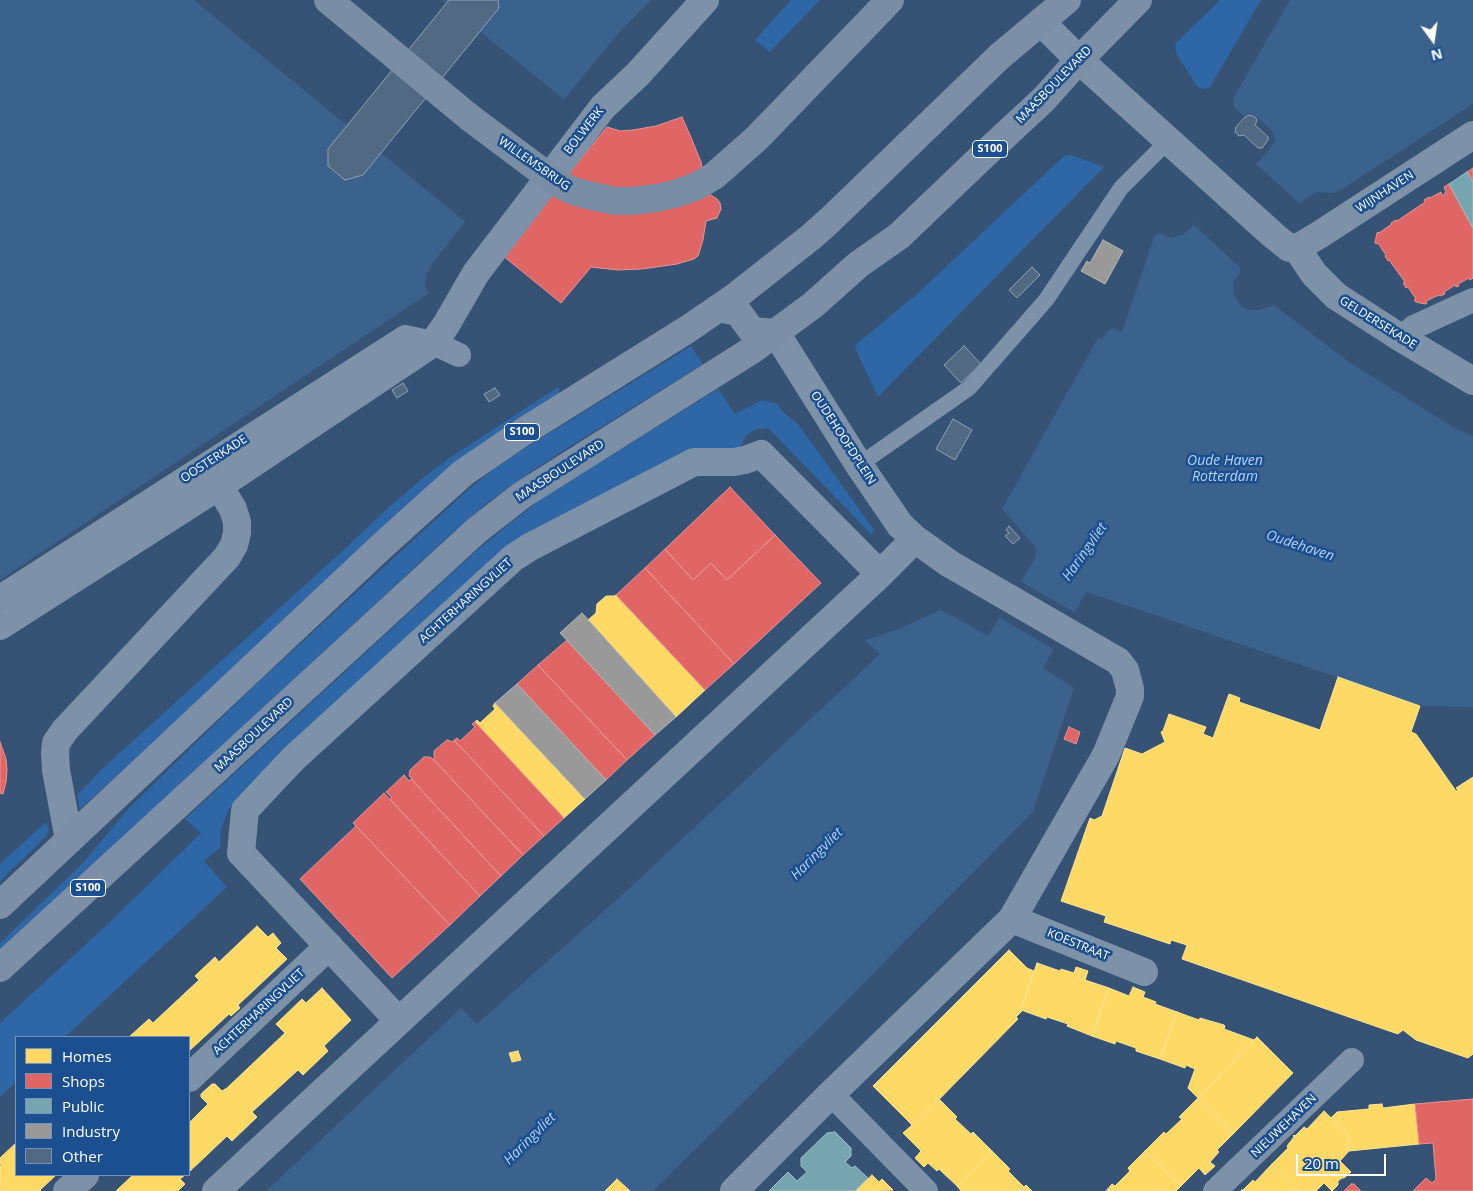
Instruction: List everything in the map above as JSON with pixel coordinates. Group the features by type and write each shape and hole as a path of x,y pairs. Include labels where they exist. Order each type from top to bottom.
{"main road":[{"name":"WILLEMSBRUG","path":"328,0 470,117 557,183 588,196 615,201 657,198 678,193 714,176 757,138 890,0"},
{"name":"S100","path":"0,905 382,546 463,473 531,427 719,308 811,237 1000,56 1067,0"},
{"name":"MAASBOULEVARD","path":"0,968 477,530 530,490 752,350 813,305 859,264 899,236 1030,112 1138,0"},
{"path":"719,308 738,312 752,331 776,333"}],"street":[{"name":"BOLWERK","path":"439,334 476,273 603,107 638,74 705,0"},
{"path":"1041,22 1079,60 1169,140"},
{"name":"WIJNHAVEN","path":"1285,241 1319,235 1473,135"},
{"name":"GELDERSEKADE","path":"1169,140 1285,241 1336,296 1473,381"},
{"path":"1401,338 1414,327 1473,300"},
{"name":"OUDEHOOFDPLEIN","path":"776,333 894,517 915,539"},
{"name":"OOSTERKADE","path":"439,334 459,354"},
{"name":"OOSTERKADE","path":"0,626 219,486 439,334"},
{"name":"OOSTERKADE","path":"0,597 406,337 439,334"},
{"name":"ACHTERHARINGVLIET","path":"400,1021 241,853 245,810 293,759 513,558 530,546 688,464 702,461 734,462 761,454 880,574"},
{"name":"OOSTERKADE","path":"69,840 56,770 56,744 65,730 227,558 234,545 237,522 233,509 219,486"},
{"path":"216,1191 880,574 915,539 950,564 1118,661 1122,665 1129,681 1130,696 1106,755 1012,919 734,1191"},
{"name":"KOESTRAAT","path":"1012,919 1144,972"},
{"name":"ACHTERHARINGVLIET","path":"190,1077 329,946"},
{"name":"NIEUWEHAVEN","path":"1215,1191 1352,1060"},
{"path":"831,1094 926,1191"},
{"path":"67,1191 84,1176"}],"lane":[{"path":"859,465 968,388 1046,300 1122,188 1169,140"}],"shaded area":[{"path":"791,0 820,0 770,52 755,40"},
{"path":"1220,0 1261,0 1210,87 1205,89 1196,85 1176,53 1175,44"},
{"path":"1067,155 1104,167 878,397 854,346 917,294"},
{"path":"691,346 703,364 569,447 487,503 441,543 286,687 198,772 0,954 0,943 83,863 129,808 253,687 469,489 522,450"},
{"path":"558,387 558,398 192,708 80,809 77,795 102,769 388,508 424,477 454,455"},
{"path":"718,389 735,414 762,400 778,404 783,412 798,424 875,531 871,534 768,428 757,429 746,435 737,455 490,569 229,809 221,829 220,848 204,861 227,887 66,1036 15,1036 15,1083 0,1097 0,1023 109,923 201,833 185,819 475,552 541,499"},
{"path":"46,822 49,829 46,837 0,881 0,864"}],"water":[{"path":"0,0 449,0 328,149 328,166 345,180 363,175 499,8 498,0 651,0 616,36 432,264 426,275 425,286 429,293 0,580"},
{"path":"1290,0 1473,0 1473,104 1341,190 1333,193 1318,192 1307,197 1240,268 1240,273 1234,281 1233,288 1235,297 1241,306 1250,310 1259,310 1274,305 1349,362 1453,427 1473,436 1473,707 1423,706 1086,592 1043,668 1074,688 1033,812 831,1016 653,1191 266,1191 461,1008 477,1024 621,896 880,654 865,640 899,629 940,610 988,636 1036,555 1036,548 1002,509 1098,338 1102,339 1113,328 1122,332 1154,237 1159,233 1171,238 1184,234 1266,154 1275,141 1274,133 1253,114 1249,113 1244,116 1234,107 1233,99"}],"pier":[{"path":"194,0 442,0 448,5 349,127"},
{"path":"478,30 566,101 540,130 467,223 379,151"},
{"path":"1254,162 1301,205 1242,269 1194,225 1200,216"},
{"path":"1018,580 1076,613 1055,650 997,616"}],"building: Homes":[{"path":"616,595 705,690 676,717 588,620 596,613 597,604 606,596"},
{"path":"1338,677 1420,706 1411,732 1416,734 1456,791 1458,790 1456,788 1473,777 1473,1054 1468,1058 1416,1040 1403,1030 1398,1034 1182,959 1187,945 1171,940 1170,944 1104,922 1106,916 1061,901 1090,818 1094,820 1102,816 1125,748 1142,754 1165,742 1161,732 1169,714 1206,727 1203,734 1213,738 1229,694 1240,698 1239,702 1320,730"},
{"path":"495,703 585,799 564,818 475,722 477,720 480,723 495,709 493,706"},
{"path":"257,926 268,937 273,933 281,943 276,948 287,959 238,1005 240,1008 231,1016 229,1014 190,1050 190,1036 130,1036 149,1019 153,1023 199,980 195,976 215,957 219,962"},
{"path":"1009,950 1027,968 1034,971 1022,1011 1016,1017 1018,1019 913,1126 873,1086"},
{"path":"1037,963 1060,971 1061,969 1074,973 1076,967 1088,971 1085,980 1109,988 1092,1036 1067,1026 1068,1024 1021,1010"},
{"path":"1133,987 1145,992 1143,997 1156,1002 1155,1004 1177,1012 1160,1059 1136,1051 1136,1048 1116,1041 1115,1044 1092,1036 1109,988 1129,996"},
{"path":"322,988 351,1020 324,1046 328,1051 303,1075 298,1070 252,1112 257,1117 232,1141 227,1136 190,1171 190,1122 208,1104 201,1097 201,1094 212,1084 215,1084 222,1091 227,1088 285,1033 276,1024 302,999 306,1003"},
{"path":"1177,1012 1199,1020 1200,1018 1224,1025 1224,1029 1254,1040 1198,1098 1188,1088 1195,1069 1186,1065 1185,1068 1160,1059"},
{"path":"1257,1037 1293,1073 1234,1133 1198,1098"},
{"path":"518,1051 521,1060 512,1062 509,1053"},
{"path":"1198,1098 1234,1133 1217,1150 1219,1152 1210,1162 1215,1166 1205,1175 1199,1168 1181,1186 1145,1151 1164,1132 1166,1134 1182,1119 1179,1117"},
{"path":"939,1099 957,1117 955,1119 971,1134 973,1132 992,1151 957,1186 939,1169 937,1171 928,1163 924,1167 915,1158 921,1151 903,1133 913,1126"},
{"path":"1382,1104 1383,1108 1415,1104 1419,1144 1349,1151 1348,1134 1331,1118 1337,1112 1369,1109 1369,1105"},
{"path":"1324,1111 1348,1134 1349,1151 1340,1161 1351,1172 1338,1181 1338,1185 1332,1191 1324,1183 1316,1191 1299,1191 1272,1164 1288,1148 1287,1146 1293,1136 1304,1127 1307,1129"},
{"path":"15,1144 15,1176 55,1176 41,1191 0,1191 0,1158"},
{"path":"992,1151 1024,1187 1026,1185 1032,1191 961,1191 957,1186"},
{"path":"1145,1151 1181,1186 1176,1191 1106,1191 1112,1184 1115,1186 1130,1171 1128,1168"},
{"path":"1272,1164 1299,1191 1241,1190 1253,1180 1255,1182"},
{"path":"872,1175 879,1182 882,1179 893,1190 855,1191"},
{"path":"132,1176 184,1176 180,1179 185,1184 178,1191 116,1191"},
{"path":"617,1179 630,1191 605,1191"}],"building: Shops":[{"path":"682,117 701,162 706,195 711,195 717,199 721,209 717,218 706,221 698,256 677,264 642,269 617,270 591,267 561,303 502,255 607,127 620,131 633,130 656,126"},
{"path":"1473,168 1473,182 1467,172"},
{"path":"1449,184 1473,228 1473,278 1458,284 1459,286 1456,287 1455,285 1444,292 1445,294 1426,301 1427,303 1425,304 1416,302 1408,287 1406,288 1403,283 1405,282 1388,261 1378,243 1376,244 1377,233 1425,202 1424,200 1429,197 1441,192 1442,196 1446,192 1444,187"},
{"path":"730,487 775,535 727,580 711,563 693,580 665,549"},
{"path":"775,535 821,583 734,664 645,568 665,549 693,580 711,563 727,580"},
{"path":"645,568 734,664 705,690 616,595"},
{"path":"567,640 655,735 627,760 538,665"},
{"path":"538,665 627,760 606,780 517,684"},
{"path":"475,722 564,818 544,836 454,740 457,738 460,741 475,727 472,724"},
{"path":"1069,727 1080,732 1076,744 1064,739"},
{"path":"447,740 453,742 454,740 544,836 523,855 433,759 435,758 434,751"},
{"path":"0,742 6,759 7,770 3,794 0,793"},
{"path":"424,757 433,759 523,855 501,876 409,776 410,770"},
{"path":"404,775 409,781 411,779 501,876 480,896 390,799 392,798 386,792"},
{"path":"384,793 480,896 450,925 353,823"},
{"path":"356,826 450,925 392,978 300,879"},
{"path":"1473,1099 1473,1191 1413,1191 1426,1178 1432,1183 1436,1179 1433,1143 1419,1144 1415,1104"},
{"path":"1351,1184 1354,1184 1361,1191 1344,1191"}],"building: Public":[{"path":"1467,172 1473,182 1473,228 1449,184"},
{"path":"835,1132 851,1148 851,1156 845,1162 852,1168 855,1166 868,1178 855,1191 769,1191 788,1172 797,1181 807,1172 801,1166 801,1158 827,1133"}],"building: Industry":[{"path":"1103,240 1123,251 1105,284 1081,271 1087,261 1090,263"},
{"path":"582,613 676,717 655,735 560,633"},
{"path":"517,684 606,780 585,799 495,703"}],"building: Other":[{"path":"449,0 498,0 499,8 363,175 345,180 328,166 328,149"},
{"path":"1248,115 1256,118 1255,125 1268,137 1262,148 1258,148 1244,135 1239,136 1235,132 1236,127"},
{"path":"1032,267 1040,275 1017,298 1009,290"},
{"path":"964,346 981,364 961,383 944,365"},
{"path":"403,383 408,391 397,398 392,390"},
{"path":"495,388 500,395 489,402 484,394"},
{"path":"953,419 972,430 955,460 936,449"},
{"path":"1009,526 1020,538 1013,544 1005,536 1009,533 1006,530"}],"water label":[{"name":"Oude Haven Rotterdam","path":"1225,470"},
{"name":"Oudehaven","path":"1300,546"},
{"name":"Haringvliet","path":"1085,552"},
{"name":"Haringvliet","path":"817,854"},
{"name":"Haringvliet","path":"530,1139"}]}
